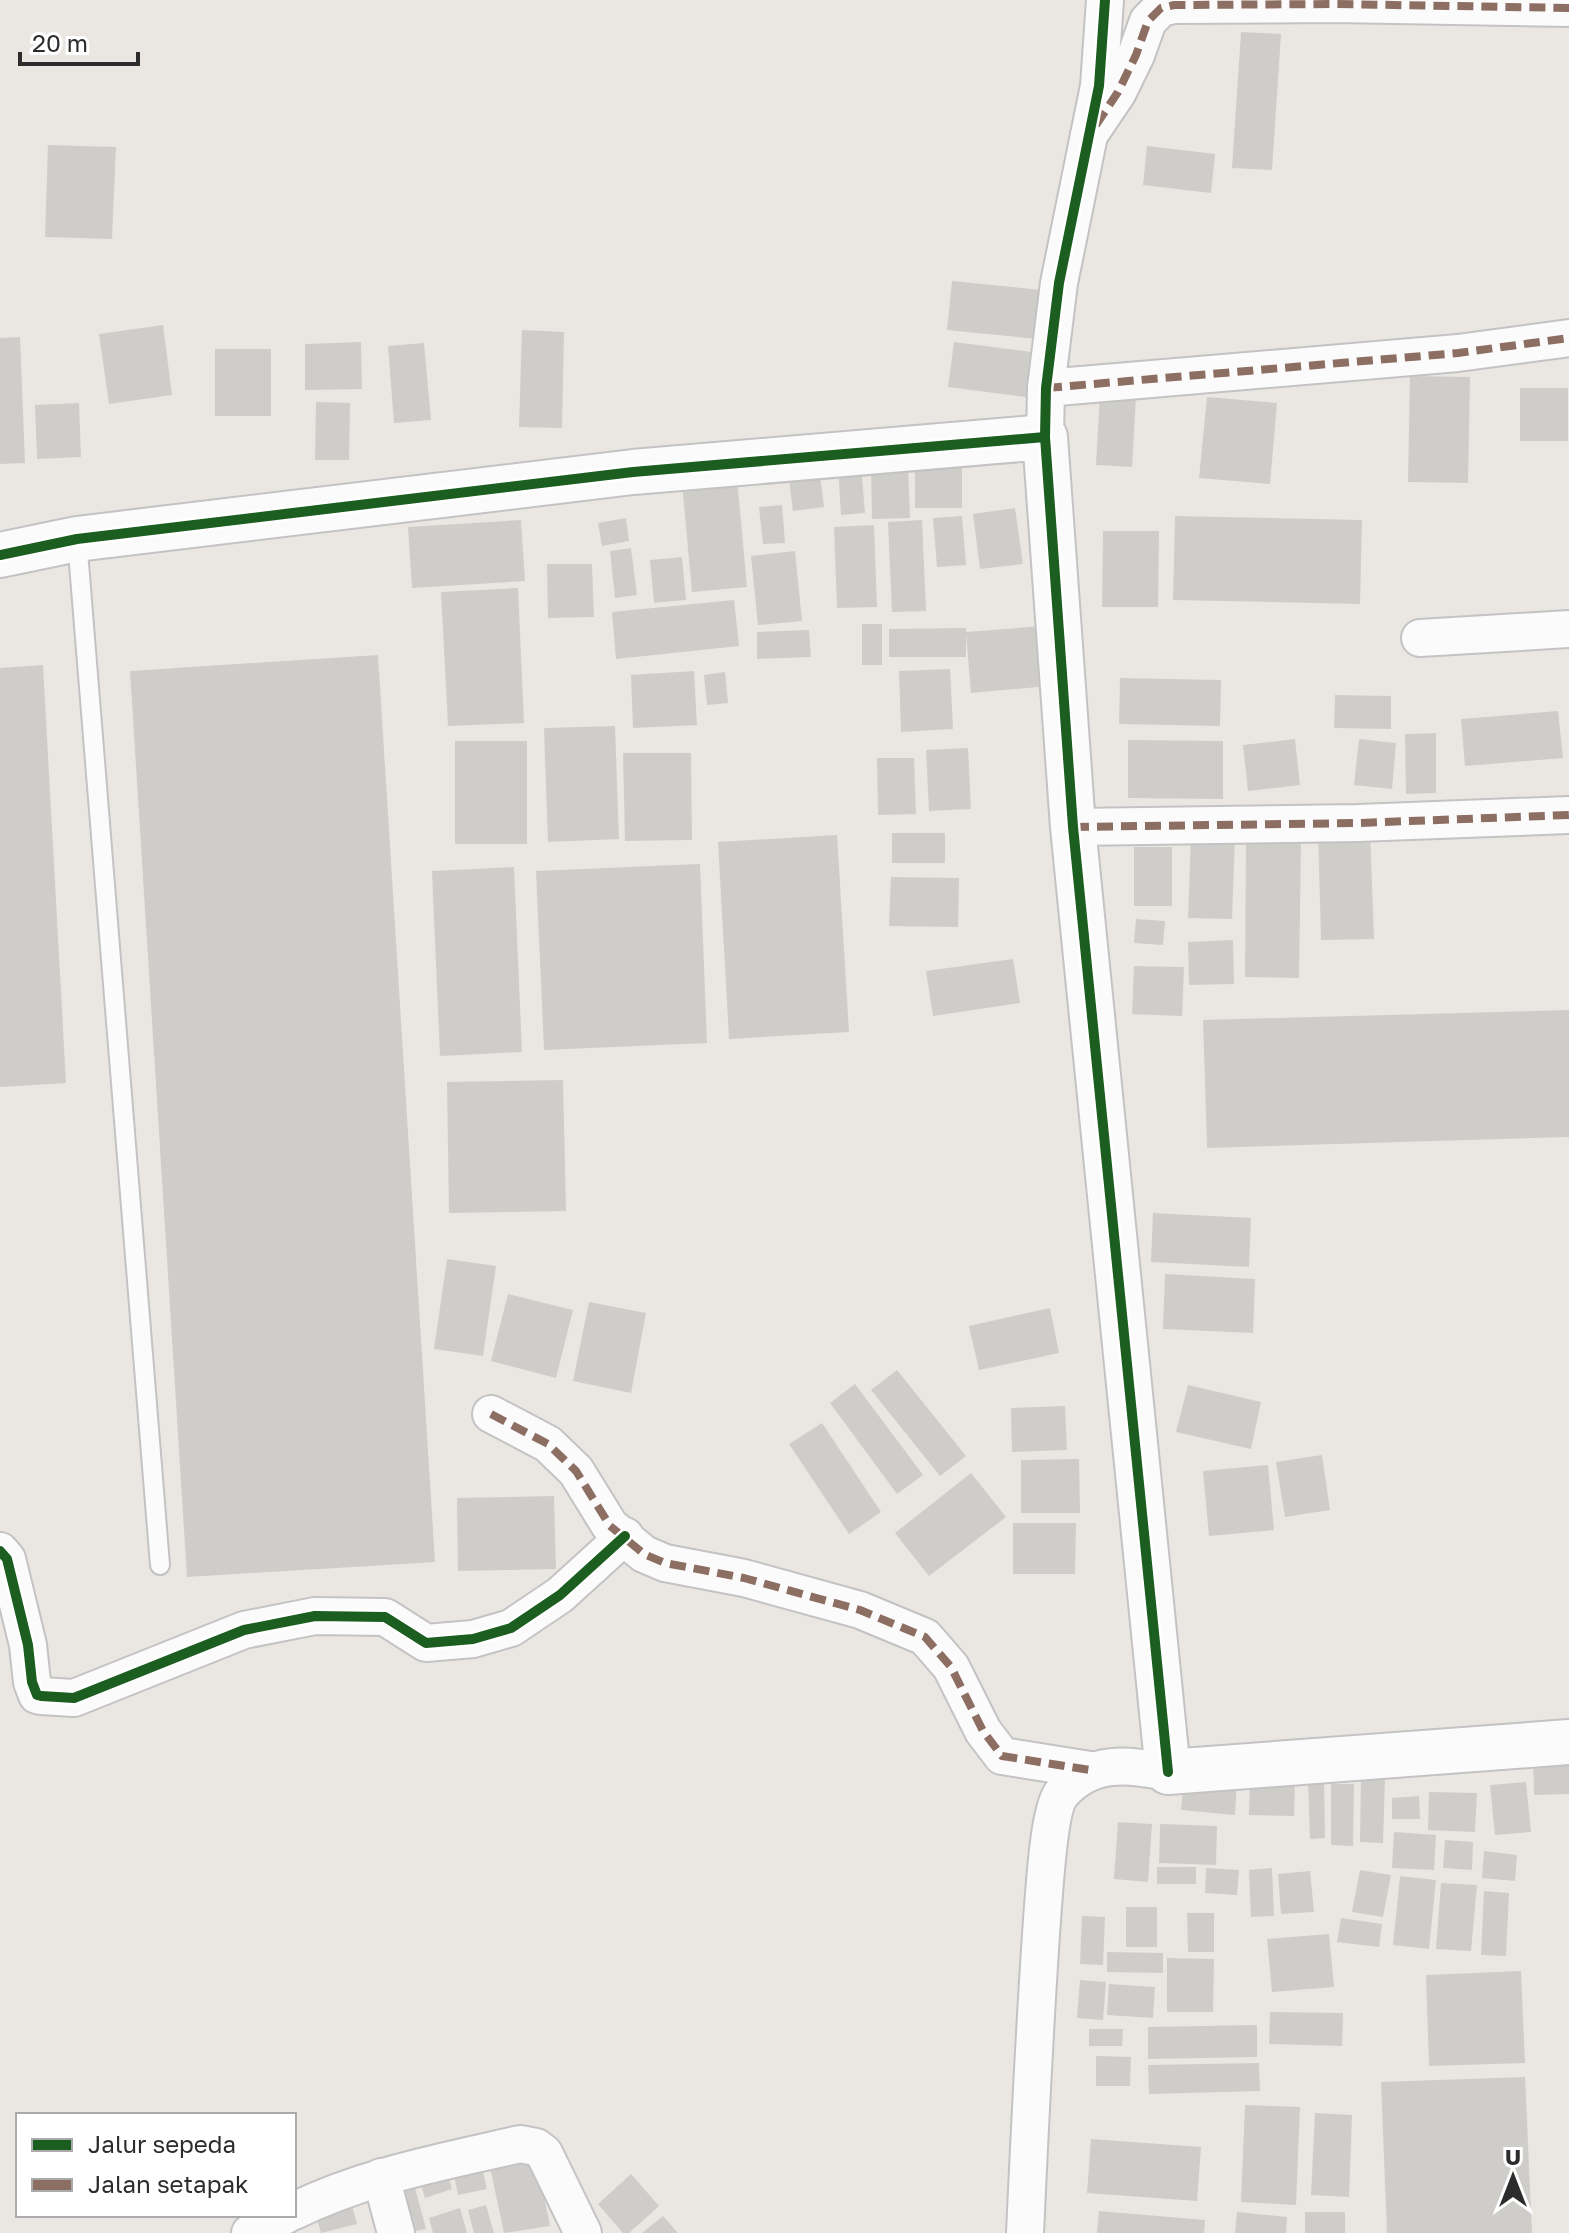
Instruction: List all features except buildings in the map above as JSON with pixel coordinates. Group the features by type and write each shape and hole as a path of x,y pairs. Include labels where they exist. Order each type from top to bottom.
{"street":[{"path":"1105,0 1099,86 1059,283 1046,388 1045,437 1073,827 1168,1772"},
{"path":"1089,135 1118,92 1148,21 1161,8 1174,5 1335,2 1569,8"},
{"path":"1046,388 1458,353 1569,338"},
{"path":"0,555 77,539 633,472 1045,437"},
{"path":"1420,638 1569,629"},
{"path":"1073,827 1358,823 1569,815"},
{"path":"491,1414 548,1444 576,1471 610,1526 644,1554 665,1563 744,1578 860,1610 925,1637 951,1667 983,1731 1002,1756 1090,1770 1127,1765 1168,1772 1569,1742"},
{"path":"0,1551 7,1559 28,1645 33,1687 41,1696 74,1698 244,1630 315,1616 385,1617 426,1643 473,1639 498,1632 511,1628 560,1595 625,1536"},
{"path":"1025,2233 1048,1842 1059,1795 1090,1770"},
{"path":"296,2210 325,2195 381,2177 520,2144 536,2147 544,2153 583,2233"},
{"path":"381,2177 396,2233"},
{"path":"250,2233 282,2217"}],"lane":[{"path":"77,539 160,1565"}],"marked path":[{"path":"1096,125 1118,92 1148,21 1161,8 1174,5 1335,4 1569,8"},
{"path":"1046,388 1458,353 1569,338"},
{"path":"1073,827 1358,823 1569,815"},
{"path":"491,1414 548,1444 576,1471 610,1526 644,1554 665,1563 744,1578 860,1610 925,1637 951,1667 983,1731 1002,1756 1090,1770"}],"cycle path":[{"path":"1105,0 1099,86 1059,283 1046,388 1045,437 1073,827 1168,1772"},
{"path":"0,555 77,539 633,472 1045,437"},
{"path":"0,1551 7,1559 37,1695 74,1698 244,1630 315,1616 385,1617 426,1643 473,1639 511,1628 560,1595 625,1536"}]}
